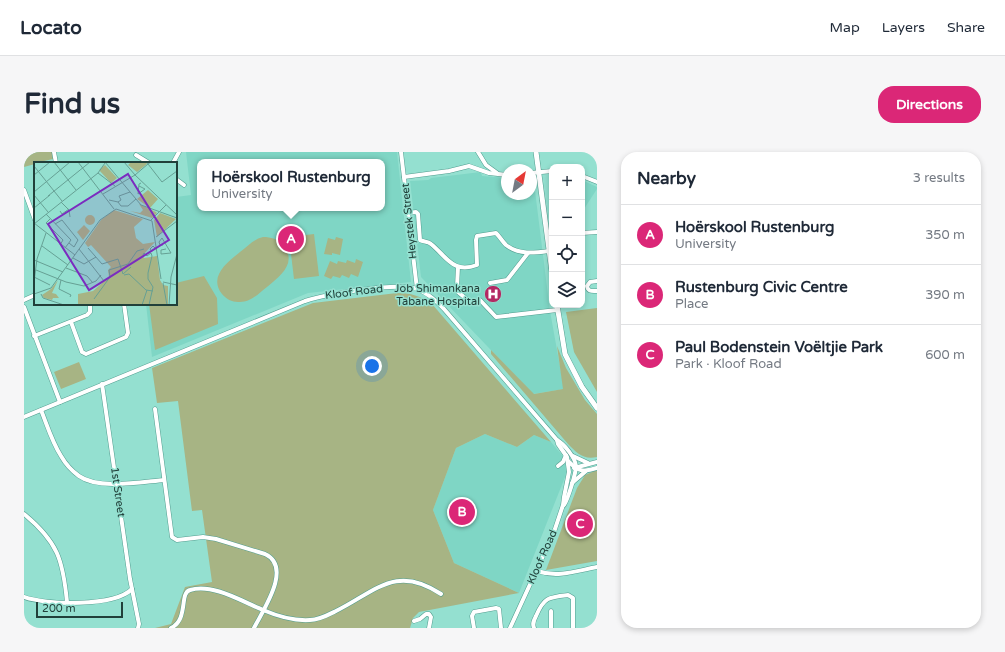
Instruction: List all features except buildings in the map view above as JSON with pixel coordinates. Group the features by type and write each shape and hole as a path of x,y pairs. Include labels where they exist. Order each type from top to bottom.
{"main road":[{"path":"536,152 549,251"},
{"path":"557,308 563,345 568,360 582,387 597,408"}],"street":[{"path":"54,152 56,162"},
{"path":"174,162 179,152"},
{"name":"Heystek Street","path":"401,152 417,289"},
{"path":"478,152 486,165 501,174"},
{"path":"136,155 147,162"},
{"path":"404,177 449,171 469,166 484,172 501,174"},
{"path":"538,173 549,171"},
{"path":"585,177 597,182"},
{"path":"177,180 184,184"},
{"path":"24,190 34,217"},
{"path":"408,213 416,212 418,214 420,240 431,243 449,261 458,267 475,266 478,264 476,240 477,236 480,234 496,233 510,248 519,252 528,253 549,251"},
{"path":"585,233 597,232"},
{"path":"490,283 507,280 528,253"},
{"path":"458,267 457,287 460,294 470,302 478,300 482,301 496,317 551,308"},
{"path":"597,282 590,282 587,286 588,290 597,291"},
{"name":"Kloof Road","path":"24,417 316,297 387,288 417,289 430,296 444,309 557,440 558,444 568,455 569,472 563,505 554,532 510,628"},
{"path":"24,300 34,295"},
{"path":"34,336 89,314 91,310 90,305"},
{"path":"71,322 82,352 86,354 123,340 126,337 128,333 124,305"},
{"path":"24,308 60,402"},
{"name":"1st Street","path":"102,384 132,589 139,624 138,628"},
{"path":"155,409 171,535 173,538 177,540 203,537 216,539 265,554 275,562 277,570 274,586 254,628"},
{"path":"41,410 61,456 76,474 90,482 117,483 164,480"},
{"path":"568,455 590,464"},
{"path":"558,466 568,455"},
{"path":"563,505 566,501 572,483 575,468 568,455"},
{"path":"568,461 575,468 586,471"},
{"path":"569,472 575,468 597,462"},
{"path":"572,483 586,471 597,468"},
{"path":"24,514 46,535 56,548 66,582 68,602"},
{"path":"537,571 559,575 597,567"},
{"path":"171,628 179,622 184,609 187,591 193,589 202,589 231,595 263,610 292,618 311,620 332,613 381,586 395,581 412,580 420,582 430,586 441,594"},
{"path":"24,597 41,602 86,602 105,600 126,594 132,589"},
{"path":"534,628 533,624 540,606 544,601 568,594 573,598 573,628"},
{"path":"474,628 472,616 474,612 496,608 499,609 501,628"},
{"path":"551,611 551,628"},
{"path":"414,621 420,619 426,614 429,614 431,617 429,628"}],"shaded area":[{"path":"24,152 52,152 53,159 34,162 34,164 24,167"},
{"path":"186,152 397,152 411,282 308,293 152,357 146,305 177,305 177,197 191,195"},
{"name":"Job Shimankana Tabane Hospital","path":"481,172 482,176 501,178 501,200 536,200 549,308 564,389 533,394 421,277 410,181 428,180 431,178"},
{"path":"585,181 597,187 585,207"},
{"path":"314,234 319,276 294,279 289,237"},
{"path":"263,237 269,237 279,241 283,245 289,258 286,269 272,283 250,300 238,302 229,300 222,294 218,287 218,275 230,260 251,243"},
{"path":"336,237 343,239 340,255 332,253 332,255 324,254 328,238 335,240"},
{"path":"356,259 363,262 358,277 351,274 349,278 342,275 340,278 333,276 331,279 324,276 330,261 337,264 338,261 346,263 347,260 355,263"},
{"path":"204,276 217,298 218,324 155,350 149,305 177,305 177,283"},
{"path":"397,293 415,296 432,304 551,442 534,435 517,447 485,434 456,448 433,510 454,563 519,593 419,612 413,618 410,628 155,628 171,624 185,587 212,582 202,510 192,511 178,401 157,403 152,368 313,303"},
{"path":"597,308 597,392 574,352 566,312"},
{"path":"557,346 566,368 585,400 597,414 597,457 588,458 577,453 491,354 491,350 534,394 563,389"},
{"path":"79,362 86,379 61,389 54,372"},
{"path":"485,434 517,447 534,435 551,442 562,455 567,472 519,593 454,563 433,510 456,448"},
{"path":"597,470 597,561 546,570 577,488 585,475"}],"place":[{"name":"Hoërskool Rustenburg","path":"291,239"},
{"name":"Job Shimankana Tabane Hospital","path":"493,294"},
{"name":"Rustenburg Civic Centre","path":"462,512"},
{"name":"Paul Bodenstein Voëltjie Park","path":"580,524"}]}
